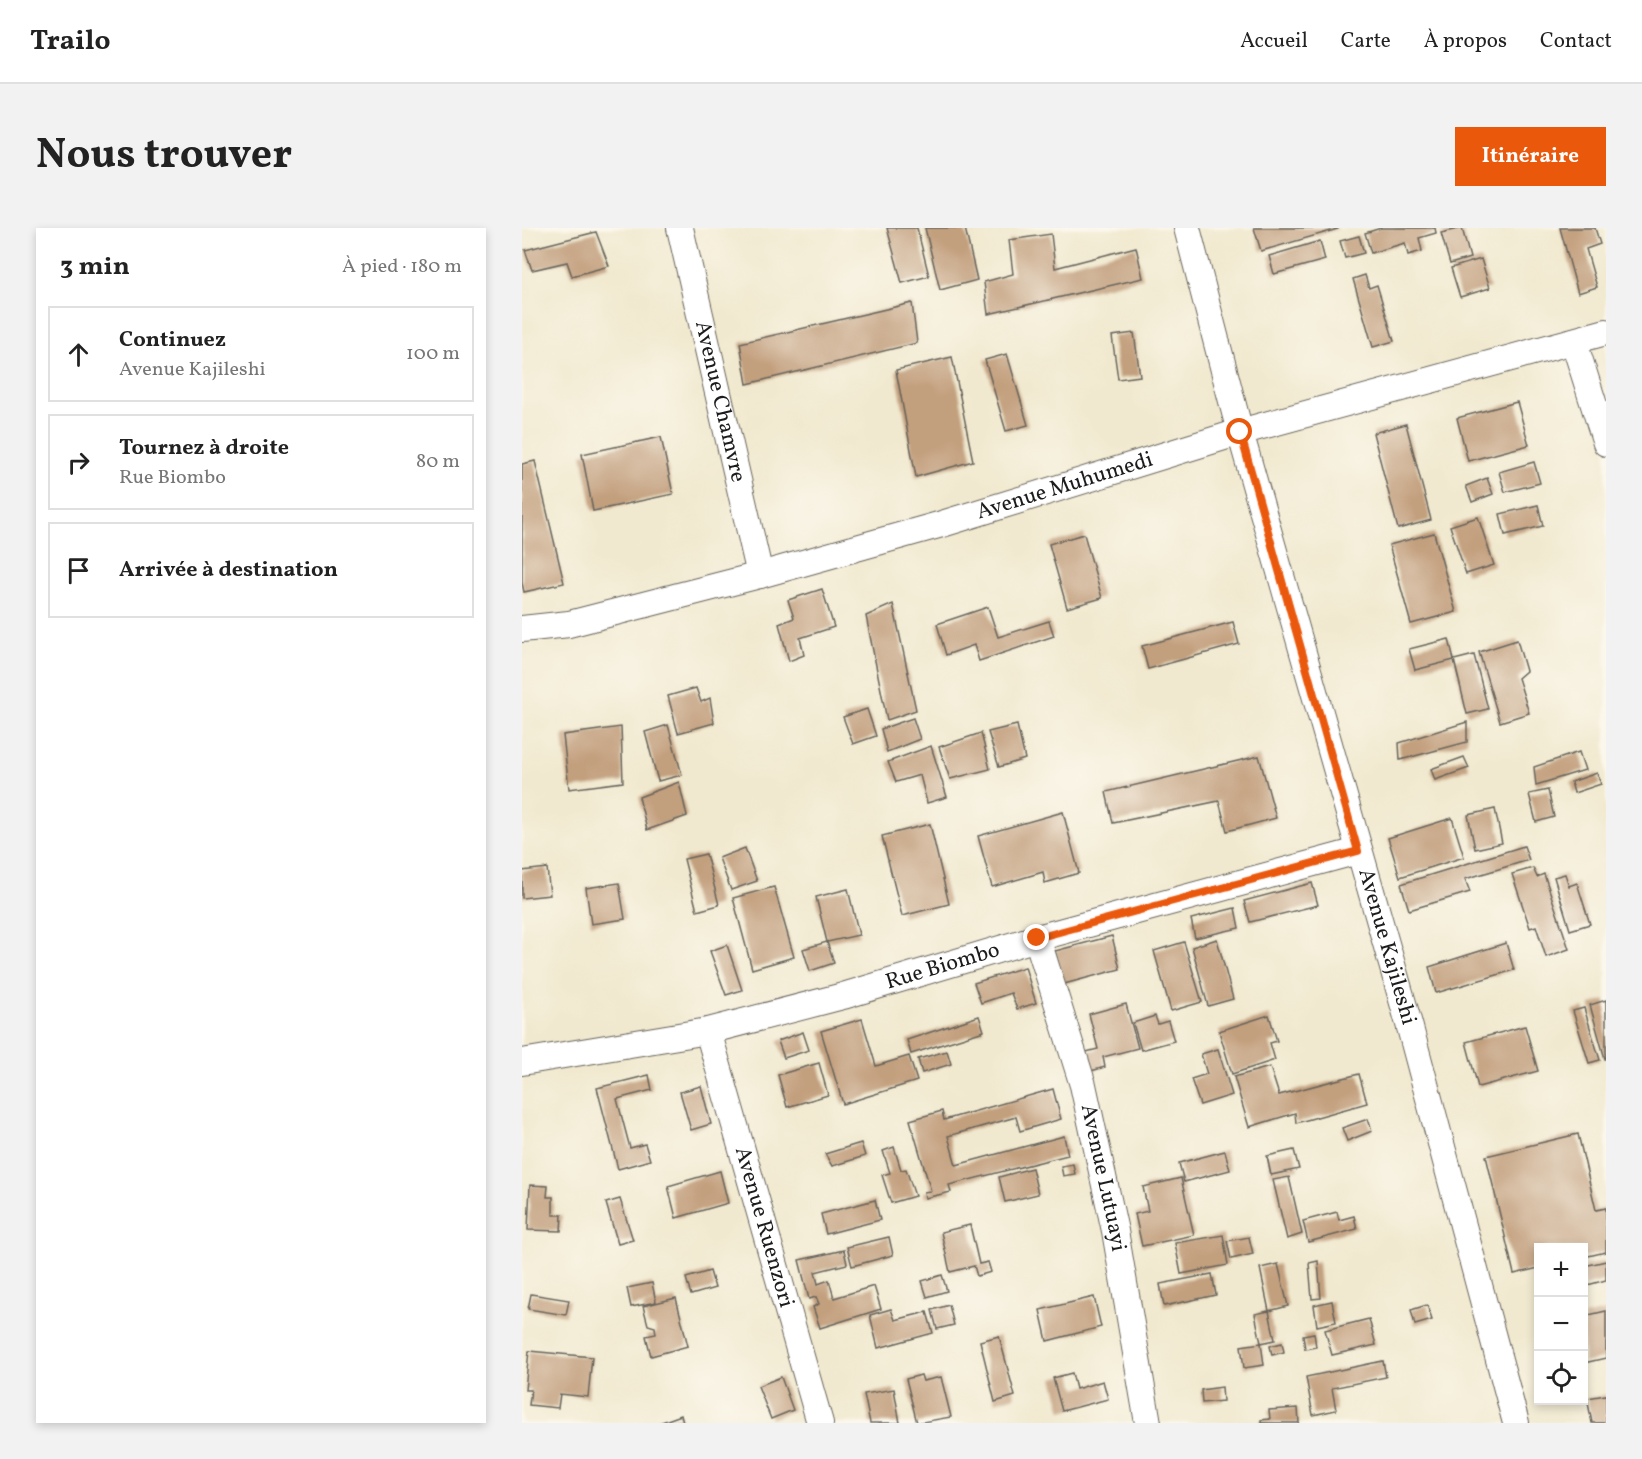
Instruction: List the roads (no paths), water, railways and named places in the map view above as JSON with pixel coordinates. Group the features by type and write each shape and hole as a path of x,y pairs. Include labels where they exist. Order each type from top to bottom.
{"street":[{"name":"Avenue Chamvre","path":"680,228 760,575"},
{"name":"Avenue Kajileshi","path":"1187,228 1240,432 1409,1024 1516,1423"},
{"name":"Avenue Muhumedi","path":"522,629 569,624 760,575 942,524 1240,432 1606,332"},
{"path":"1574,342 1606,443"},
{"name":"Rue Biombo","path":"522,1062 708,1031 843,996 1037,938 1358,851"},
{"name":"Avenue Lutuayi","path":"1037,938 1083,1085 1115,1230 1148,1423"},
{"name":"Avenue Ruenzori","path":"708,1031 820,1423"}]}
